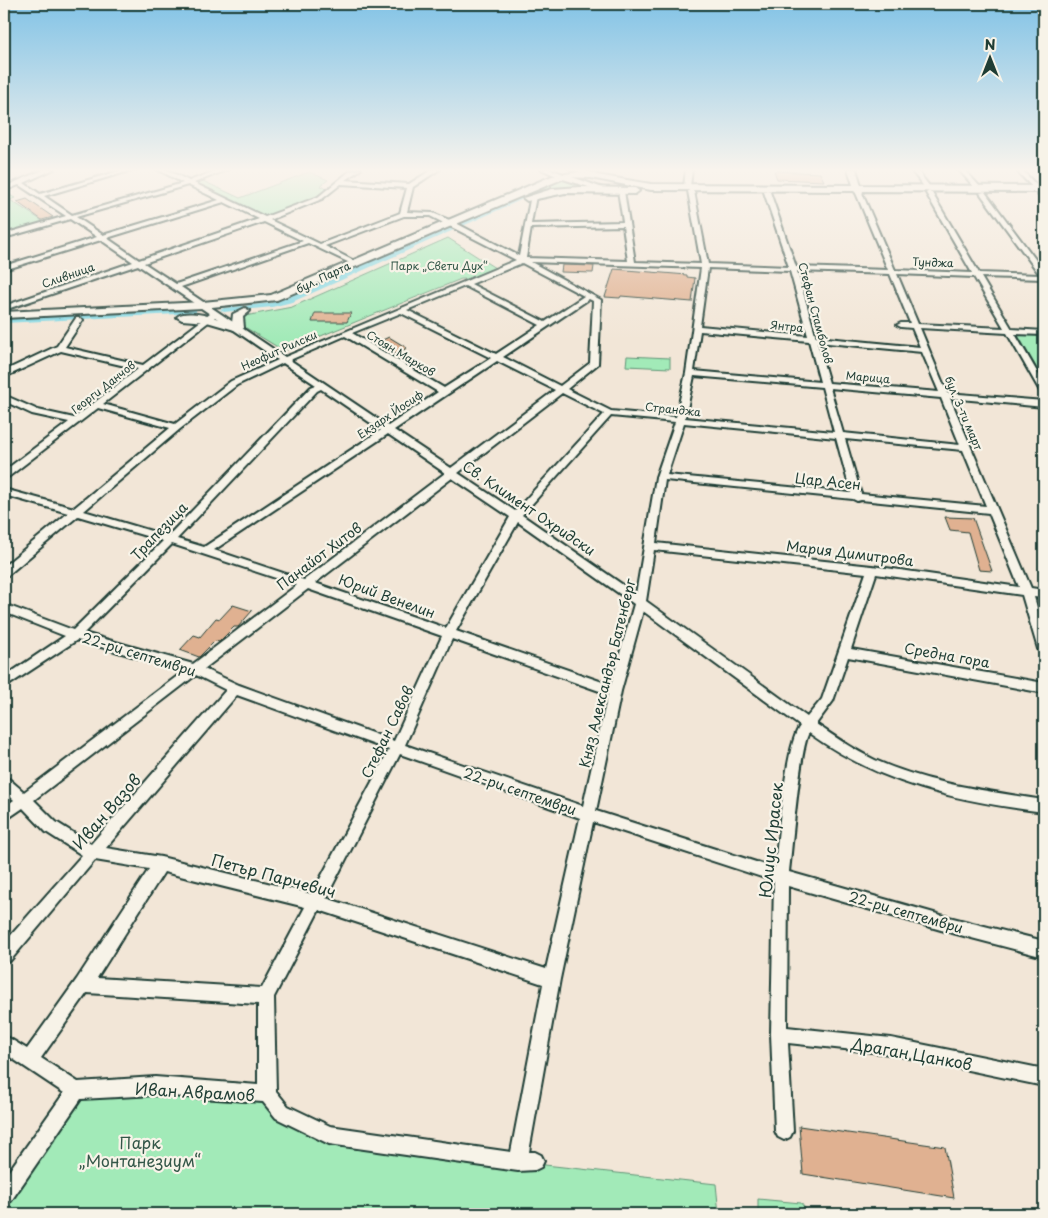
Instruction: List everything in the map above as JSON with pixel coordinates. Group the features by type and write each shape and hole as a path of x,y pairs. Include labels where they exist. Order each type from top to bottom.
{"main road":[{"name":"бул. Парта","path":"4,315 203,305 259,300 284,295 354,263 454,226"},
{"name":"бул. Парта","path":"320,290 454,226"},
{"name":"бул. Парта","path":"212,316 276,306 295,300"},
{"path":"4,324 212,316 238,328 237,316 245,311"}],"street":[{"path":"4,236 39,226"},
{"path":"83,226 203,305 212,316"},
{"path":"4,268 141,226"},
{"name":"Сливница","path":"4,308 247,226"},
{"path":"277,226 354,263"},
{"path":"320,246 372,226"},
{"path":"458,226 589,296"},
{"path":"522,260 528,226 536,226"},
{"path":"626,226 632,264"},
{"name":"Княз Александър Батенберг","path":"527,1162 552,979 615,691 640,602 651,546 661,476 680,421 690,373 695,328 704,286 705,266 697,226"},
{"name":"Стефан Стамболов","path":"778,226 793,269 857,498"},
{"name":"бул. 3-ти март","path":"873,226 1027,592 1044,649"},
{"path":"948,226 1011,331 1044,391"},
{"path":"1007,226 1044,276"},
{"path":"175,287 308,241"},
{"name":"Тунджа","path":"522,260 1044,276"},
{"name":"Неофит Рилски","path":"4,572 177,427 234,383 283,359 346,332 522,260"},
{"path":"464,283 545,325"},
{"name":"Екзарх Йосиф","path":"204,552 589,296"},
{"name":"Панайот Хитов","path":"4,815 594,364 597,302 589,296"},
{"name":"Странджа","path":"401,310 609,413 967,448"},
{"name":"Георги Данчов","path":"4,476 212,316"},
{"path":"4,374 60,348 79,320"},
{"path":"902,325 1044,333"},
{"name":"Св. Климент Охридски","path":"238,328 389,428 452,474 640,602 840,748 875,766 902,776 977,794 1044,806"},
{"name":"Янтра","path":"695,328 875,347 926,350"},
{"name":"Стоян Марков","path":"346,332 444,392"},
{"path":"60,348 145,368"},
{"name":"Марица","path":"690,373 1044,404"},
{"name":"Трапезица","path":"4,683 76,635 314,390 323,385"},
{"path":"4,398 35,412 77,421"},
{"path":"97,405 177,427"},
{"name":"Стефан Савов","path":"267,1094 266,996 397,748 449,634 516,516 609,413"},
{"name":"Цар Асен","path":"661,476 857,498 993,510"},
{"name":"Юрий Венелин","path":"4,492 78,511 308,583 615,691"},
{"name":"Мария Димитрова","path":"651,546 872,570 1044,594"},
{"name":"Юлиус Ирасек","path":"784,1131 779,1034 780,876 796,758 801,734 827,701 872,570"},
{"name":"22-ри септември","path":"4,608 76,635 194,669 235,689 589,816 780,876 1044,949"},
{"name":"Средна гора","path":"844,652 1044,688"},
{"name":"Иван Вазов","path":"4,955 235,689"},
{"name":"Петър Парчевич","path":"4,783 51,827 92,854 161,864 316,902 552,979"},
{"path":"30,1059 83,985 161,864"},
{"path":"83,985 266,996"},
{"name":"Драган Цанков","path":"779,1034 890,1046 1044,1078"},
{"path":"4,1043 76,1091 4,1194"},
{"name":"Иван Аврамов","path":"76,1091 155,1086 267,1094 282,1112 330,1135 527,1162"}],"green space":[{"path":"4,226 31,226 11,232"},
{"name":"Парк „Свети Дух“","path":"448,238 495,268 468,279 461,279 284,351 243,326 241,320 245,316 292,307"},
{"path":"1018,335 1044,336 1044,381"},
{"path":"627,356 670,358 670,368 626,366"},
{"name":"Парк „Монтанезиум“","path":"76,1091 267,1094 303,1123 518,1162 716,1184 719,1214 4,1214 4,1194"},
{"path":"758,1199 801,1203 809,1214 758,1214"}],"building":[{"path":"562,265 594,266 593,273 561,272"},
{"path":"614,269 687,275 687,277 695,278 692,302 621,296 620,298 605,297"},
{"path":"315,313 351,313 347,322 312,322"},
{"path":"389,337 407,348 395,354 376,343"},
{"path":"945,517 973,518 992,571 979,570 968,532 950,530"},
{"path":"233,605 252,611 238,627 234,627 219,642 215,641 199,657 180,650 194,635 200,637 216,618 220,619"},
{"path":"799,1126 945,1147 954,1198 803,1174"}],"waterway":[{"path":"224,310 272,305 289,300 457,226"},
{"path":"4,321 193,311"}]}
